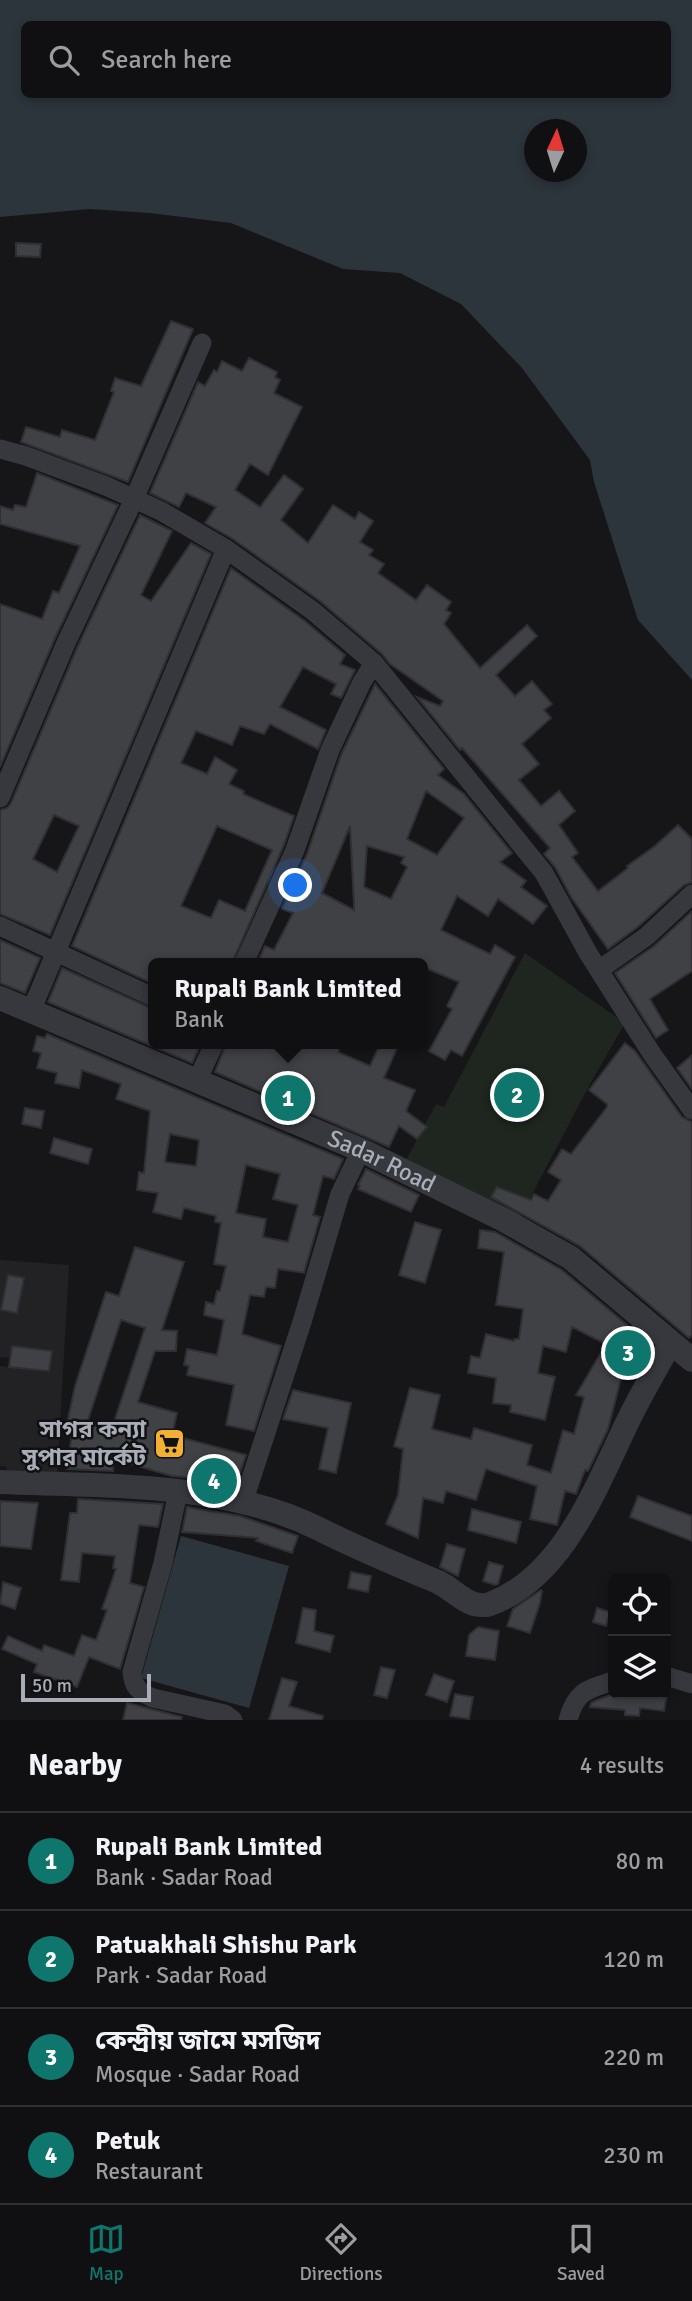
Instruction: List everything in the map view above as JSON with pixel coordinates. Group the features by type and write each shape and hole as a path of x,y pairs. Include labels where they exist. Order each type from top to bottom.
{"street":[{"path":"0,798 66,643 134,499 202,343"},
{"path":"0,449 26,456 161,511 226,549 313,611 374,663 544,873 599,970 652,1054 692,1110"},
{"path":"31,1011 226,549"},
{"path":"246,958 295,850 330,750 362,682 374,663"},
{"path":"599,970 647,936 692,894"},
{"path":"0,926 148,995"},
{"name":"Sadar Road","path":"0,998 361,1150 504,1220 571,1258 692,1360"},
{"path":"197,1081 212,1049"},
{"path":"243,1503 340,1194 361,1150"},
{"path":"0,1482 139,1487 243,1503 292,1516 397,1567 442,1584 474,1604 487,1606 523,1585 550,1561 571,1535 670,1344"},
{"path":"178,1492 163,1563 132,1672 133,1682 142,1693 153,1698 225,1714 233,1720"},
{"path":"671,1678 692,1684"},
{"path":"568,1720 572,1704 579,1694 608,1683"}],"shaded area":[{"path":"0,0 692,0 692,680 638,620 594,482 590,460 522,368 461,304 400,273 343,269 231,223 90,209 0,217"},
{"path":"525,953 625,1023 518,1221 405,1162 436,1104 444,1107"},
{"path":"0,1260 69,1265 57,1479 6,1474 7,1467 0,1466 0,1366 49,1371 52,1351 12,1347 10,1358 0,1357","holes":["8,1276 17,1313 2,1310"]},
{"path":"181,1536 289,1566 249,1708 141,1678"}],"building":[{"path":"16,243 41,244 40,257 16,256"},
{"path":"171,321 193,329 128,482 21,442 26,427 60,437 62,430 95,440 114,392 111,391 115,378 141,386"},
{"path":"249,358 277,372 275,377 280,380 274,393 302,407 268,475 250,464 235,490 260,507 284,475 303,489 281,520 308,543 333,505 355,519 359,512 373,521 360,542 373,550 369,555 384,564 378,573 416,600 427,585 451,602 446,610 451,613 444,624 480,668 527,625 537,636 496,675 515,696 532,681 552,704 544,710 551,718 522,744 539,764 519,780 541,806 559,791 575,811 559,825 578,853 572,857 598,891 678,825 692,839 692,882 684,885 639,926 608,949 544,854 550,848 462,748 460,750 417,697 440,706 443,701 390,664 320,601 233,539 205,523 216,507 186,493 179,507 150,493 198,382 205,386 222,361 242,371"},
{"path":"37,473 118,505 55,638 0,767 0,604 42,619 53,591 59,593 80,546 0,524 0,506 13,510 15,505 26,507"},
{"path":"140,515 172,531 141,595 151,601 191,543 211,554 50,935 0,914 0,810 11,803 77,648","holes":["54,815 79,826 57,872 33,859"]},
{"path":"231,568 305,621 345,655 340,664 355,670 341,698 331,694 336,684 303,667 280,707 326,730 318,749 270,724 264,734 240,726 232,745 196,731 181,763 207,774 215,757 237,770 229,784 244,791 243,794 294,816 234,958 148,958 148,982 72,946","holes":["217,826 272,850 245,911 219,900 211,918 181,906"]},
{"path":"375,684 444,769 438,775 464,794 512,853 500,862 526,881 521,887 547,906 533,924 498,899 488,916 457,896 441,930 490,954 495,945 515,957 462,1056 451,1050 445,1060 429,1051 452,1009 447,1006 459,982 428,969 428,958 259,958 265,946 274,950 293,913 282,909 307,854 341,755","holes":["426,791 464,818 437,855 407,839","350,826 354,910 322,893","367,846 404,857 401,863 407,867 391,899 364,887"]},
{"path":"692,911 692,971 650,999 668,1030 656,1038 615,973 654,946"},
{"path":"0,940 40,958 25,993 0,983"},
{"path":"62,968 148,1007 148,1044 48,1002"},
{"path":"47,1034 343,1159 334,1179 323,1176 313,1215 320,1217 304,1273 278,1269 275,1288 266,1287 264,1297 250,1295 242,1334 281,1346 254,1431 226,1425 234,1385 187,1375 189,1366 184,1365 187,1349 217,1355 224,1320 204,1315 206,1302 214,1304 217,1291 220,1291 226,1266 214,1264 221,1223 215,1222 216,1216 184,1208 181,1219 153,1212 158,1193 137,1190 139,1172 144,1173 150,1111 116,1099 121,1084 82,1070 79,1088 55,1083 57,1073 37,1068 41,1053 33,1051 37,1036 45,1038","holes":["170,1134 199,1140 196,1166 165,1162","246,1165 280,1174 273,1199 298,1205 288,1242 263,1237 266,1219 236,1213"]},
{"path":"625,1043 635,1051 682,1117 692,1122 692,1335 689,1338 580,1246 491,1197 497,1187 531,1200 534,1194 548,1201 561,1180 548,1172 562,1149 571,1154 607,1107 607,1104 589,1090"},
{"path":"159,1049 199,1049 192,1063"},
{"path":"224,1049 340,1049 338,1052 370,1066 378,1049 397,1049 384,1078 415,1090 406,1111 427,1127 417,1139 399,1126 389,1147 215,1072"},
{"path":"692,1055 692,1089 677,1068"},
{"path":"25,1108 44,1111 41,1128 22,1124"},
{"path":"54,1138 92,1149 88,1164 50,1153"},
{"path":"366,1169 419,1195 411,1212 358,1189"},
{"path":"415,1222 441,1230 425,1283 399,1275"},
{"path":"480,1230 495,1232 562,1270 652,1346 635,1375 623,1371 608,1429 588,1471 585,1470 576,1494 565,1491 557,1525 530,1519 537,1486 486,1469 476,1500 446,1491 443,1503 423,1498 418,1538 386,1524 398,1495 403,1449 394,1446 410,1388 440,1395 432,1429 471,1439 474,1428 532,1445 527,1465 551,1473 563,1430 574,1434 584,1397 576,1395 606,1344 572,1327 566,1352 543,1346 538,1373 555,1377 545,1420 510,1412 511,1405 493,1403 496,1378 468,1373 471,1356 480,1358 486,1334 514,1341 519,1339 523,1309 496,1305 504,1252 478,1248"},
{"path":"135,1247 184,1262 162,1330 177,1331 176,1351 155,1351 138,1402 177,1413 172,1435 246,1455 240,1473 205,1467 202,1479 172,1476 114,1459 113,1471 67,1469 72,1434 65,1433 75,1386 106,1292 119,1296","holes":["121,1320 145,1328 112,1428 88,1420"]},
{"path":"8,1275 24,1278 17,1313 1,1310"},
{"path":"12,1346 52,1351 49,1371 9,1367"},
{"path":"293,1390 351,1403 336,1473 319,1469 328,1428 283,1419"},
{"path":"638,1496 692,1516 692,1541 630,1517"},
{"path":"78,1499 163,1504 158,1527 139,1525 130,1583 144,1587 120,1669 89,1657 77,1687 34,1672 37,1664 2,1649 8,1636 42,1651 44,1645 74,1656 82,1635 96,1640 107,1610 102,1609 116,1569 113,1568 115,1556 82,1553 79,1582 61,1580 70,1513 77,1513"},
{"path":"0,1501 38,1503 31,1549 0,1546"},
{"path":"187,1507 240,1516 298,1536 292,1553 256,1541 258,1538 182,1532"},
{"path":"472,1509 521,1522 516,1543 468,1530"},
{"path":"447,1544 465,1549 458,1576 440,1567"},
{"path":"489,1562 503,1566 498,1584 495,1585 483,1581"},
{"path":"351,1572 371,1576 368,1592 348,1588"},
{"path":"3,1582 21,1588 15,1609 0,1604"},
{"path":"541,1590 540,1603 530,1633 507,1626 513,1609"},
{"path":"303,1608 316,1610 314,1631 334,1636 330,1652 296,1643"},
{"path":"597,1608 608,1611 606,1626 593,1622"},
{"path":"478,1627 499,1631 495,1660 466,1656 469,1635"},
{"path":"381,1667 395,1670 387,1698 374,1695"},
{"path":"434,1674 454,1681 447,1702 426,1695"},
{"path":"282,1678 297,1682 289,1706 323,1716 322,1720 269,1720"},
{"path":"455,1694 473,1697 469,1719 450,1716"},
{"path":"608,1696 608,1699 666,1699 664,1711 640,1708 639,1716 625,1715 625,1710 590,1707 591,1703"},
{"path":"127,1703 182,1717 181,1720 123,1720"}],"place":[{"name":"Patuakhali Shishu Park","path":"517,1095"},
{"name":"Rupali Bank Limited","path":"288,1098"},
{"name":"কেন্দ্রীয় জামে মসজিদ","path":"628,1353"},
{"name":"সাগর কন্যা সুপার মার্কেট","path":"169,1443"},
{"name":"Petuk","path":"214,1481"}]}
